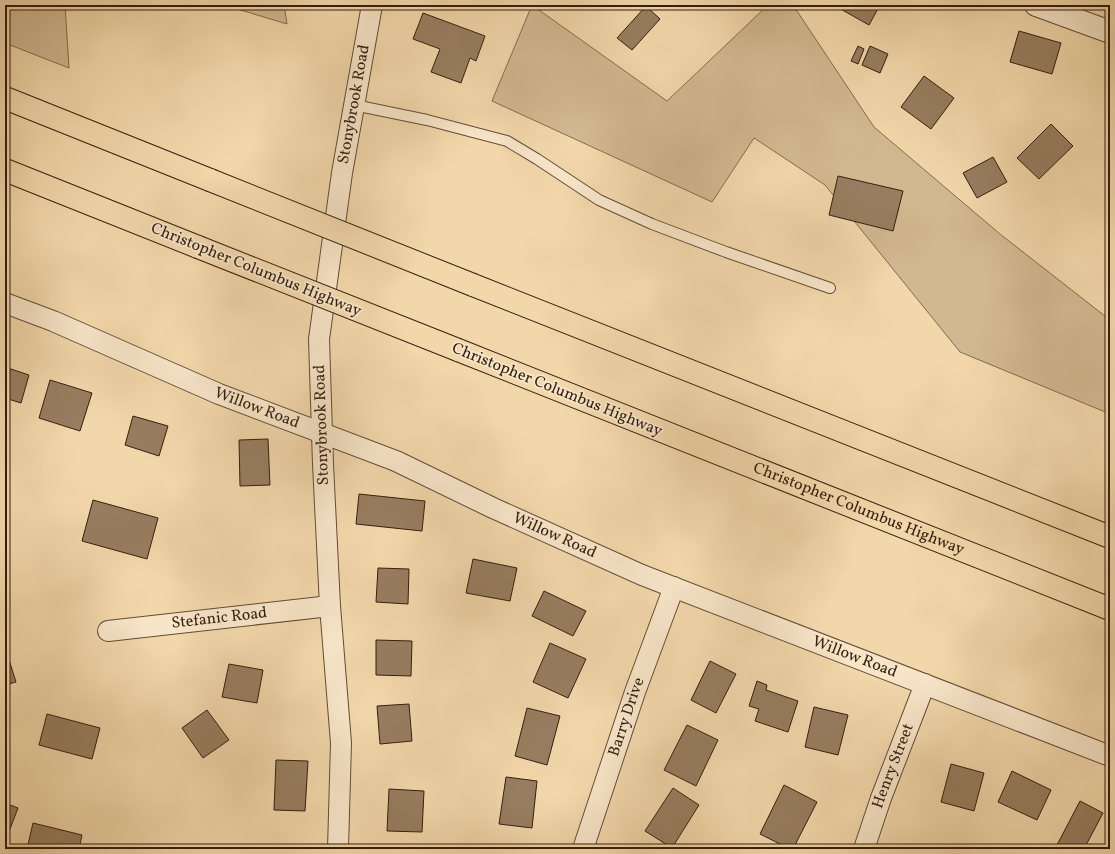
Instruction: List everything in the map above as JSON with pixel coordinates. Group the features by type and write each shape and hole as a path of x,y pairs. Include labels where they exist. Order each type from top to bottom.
{"highway":[{"path":"5,98 1110,537"},
{"name":"Christopher Columbus Highway","path":"5,170 1110,609"}],"street":[{"name":"Stonybrook Road","path":"338,849 341,742 330,606 319,339 342,173 372,5"},
{"path":"1036,5 1110,32"},
{"name":"Willow Road","path":"5,303 53,320 219,394 396,461 493,508 642,575 1110,756"},
{"name":"Barry Drive","path":"583,849 635,692 674,587"},
{"name":"Stefanic Road","path":"108,631 330,606"},
{"name":"Henry Street","path":"864,849 881,798 925,684"}],"lane":[{"path":"354,105 427,120 507,142 537,159 599,200 652,224 726,252 830,288"}],"shaded area":[{"path":"5,5 65,5 69,68 5,43"},
{"path":"224,5 284,5 287,24"},
{"path":"532,5 667,101 768,5 793,5 874,127 1000,234 1110,320 1110,414 960,352 825,185 754,138 712,202 492,101"}],"building":[{"path":"445,5 455,5 448,10"},
{"path":"837,5 880,5 869,25 837,7"},
{"path":"646,6 660,19 632,50 617,38"},
{"path":"423,13 485,36 476,61 470,58 461,83 431,72 440,49 413,39"},
{"path":"1019,31 1061,43 1052,74 1010,62"},
{"path":"858,46 864,49 858,64 851,61"},
{"path":"870,46 888,54 880,73 862,65"},
{"path":"924,76 954,98 931,129 901,107"},
{"path":"1051,124 1073,146 1039,179 1017,158"},
{"path":"993,157 1007,182 977,198 963,173"},
{"path":"838,176 903,191 893,231 829,215"},
{"path":"5,367 29,375 21,403 5,398"},
{"path":"50,380 92,393 80,431 39,418"},
{"path":"133,416 168,426 159,456 125,445"},
{"path":"268,439 270,485 240,486 239,440"},
{"path":"359,494 425,501 422,531 356,524"},
{"path":"93,500 158,518 147,559 82,541"},
{"path":"473,559 517,568 510,601 466,593"},
{"path":"378,568 409,569 408,604 376,602"},
{"path":"544,591 586,611 573,636 532,616"},
{"path":"376,640 412,641 411,676 376,675"},
{"path":"550,643 586,659 568,698 533,682"},
{"path":"5,647 16,682 5,685"},
{"path":"710,661 736,674 716,713 691,700"},
{"path":"229,664 263,670 257,703 222,697"},
{"path":"757,681 767,685 766,690 798,701 788,732 755,721 759,709 749,706"},
{"path":"409,704 412,741 380,744 377,706"},
{"path":"814,707 848,715 838,755 805,747"},
{"path":"527,708 560,716 547,765 515,756"},
{"path":"207,710 229,740 203,758 182,728"},
{"path":"47,714 100,728 92,759 39,745"},
{"path":"687,725 718,740 696,786 664,770"},
{"path":"276,760 308,761 305,811 274,810"},
{"path":"951,764 984,773 974,811 941,802"},
{"path":"1012,771 1051,790 1037,820 998,802"},
{"path":"506,777 537,781 532,828 499,824"},
{"path":"784,785 817,802 793,849 790,849 760,834"},
{"path":"673,788 699,805 672,848 645,831"},
{"path":"389,789 424,791 422,832 387,831"},
{"path":"1080,801 1103,813 1084,849 1063,849 1057,845"},
{"path":"5,803 18,808 5,842"},
{"path":"33,823 82,835 79,849 27,849"},
{"path":"771,844 780,849 769,849"},
{"path":"927,845 949,849 926,849"}]}
